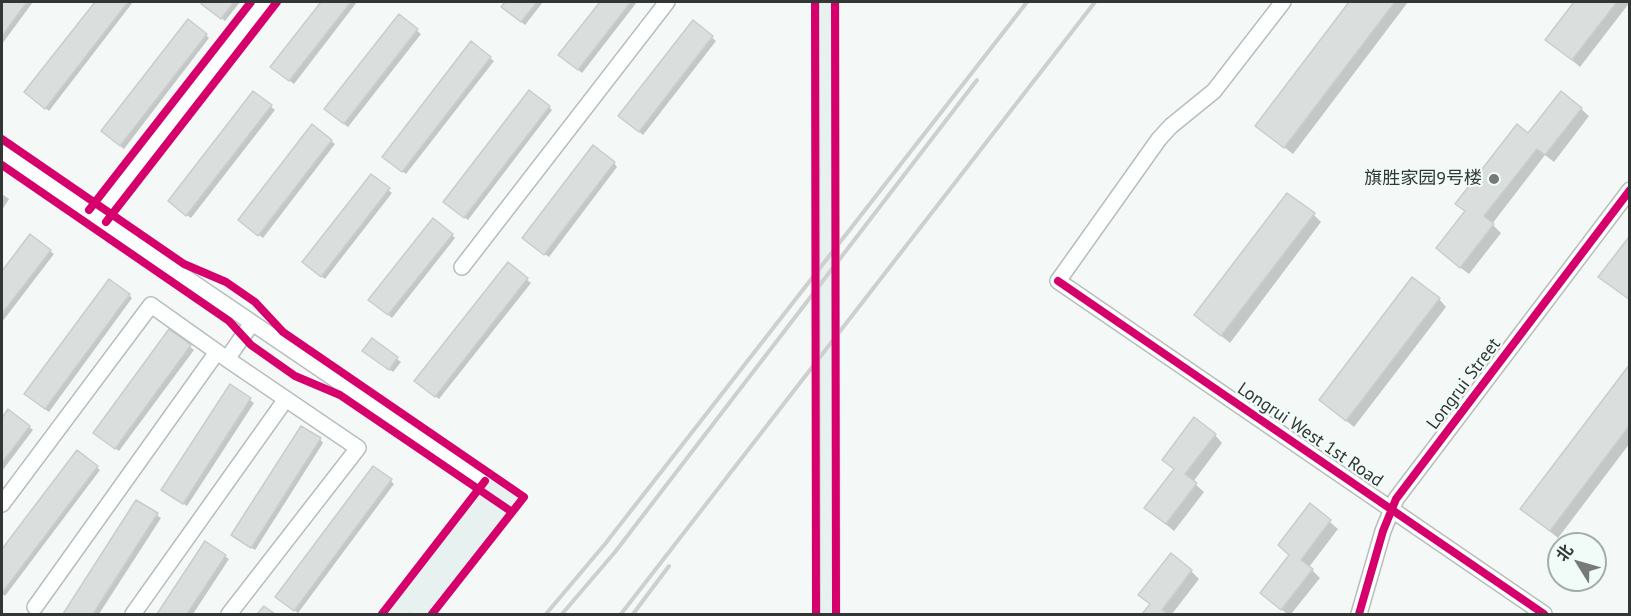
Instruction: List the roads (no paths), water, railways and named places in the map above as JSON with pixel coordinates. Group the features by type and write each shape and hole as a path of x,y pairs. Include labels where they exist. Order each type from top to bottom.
{"main road":[{"path":"821,2 821,615"},
{"path":"829,2 830,615"},
{"path":"397,615 502,493"},
{"path":"419,615 502,493"}],"street":[{"path":"96,217 263,2"},
{"path":"462,267 667,2"},
{"name":"Longrui West 1st Road","path":"1283,2 1221,83 1171,126 1159,140 1058,281 1544,615"},
{"path":"2,153 502,493"},
{"name":"Longrui Street","path":"1359,615 1391,509 1402,490 1629,190"},
{"path":"2,504 151,305 358,448 229,615"},
{"path":"35,607 222,356 252,323"},
{"path":"133,615 286,399"}],"railway":[{"path":"546,614 605,544 1027,2"},
{"path":"621,614 1095,2"},
{"path":"562,614 615,552 977,80"},
{"path":"633,614 669,566"}],"place":[{"name":"旗胜家园9号楼","path":"1494,179"}]}
